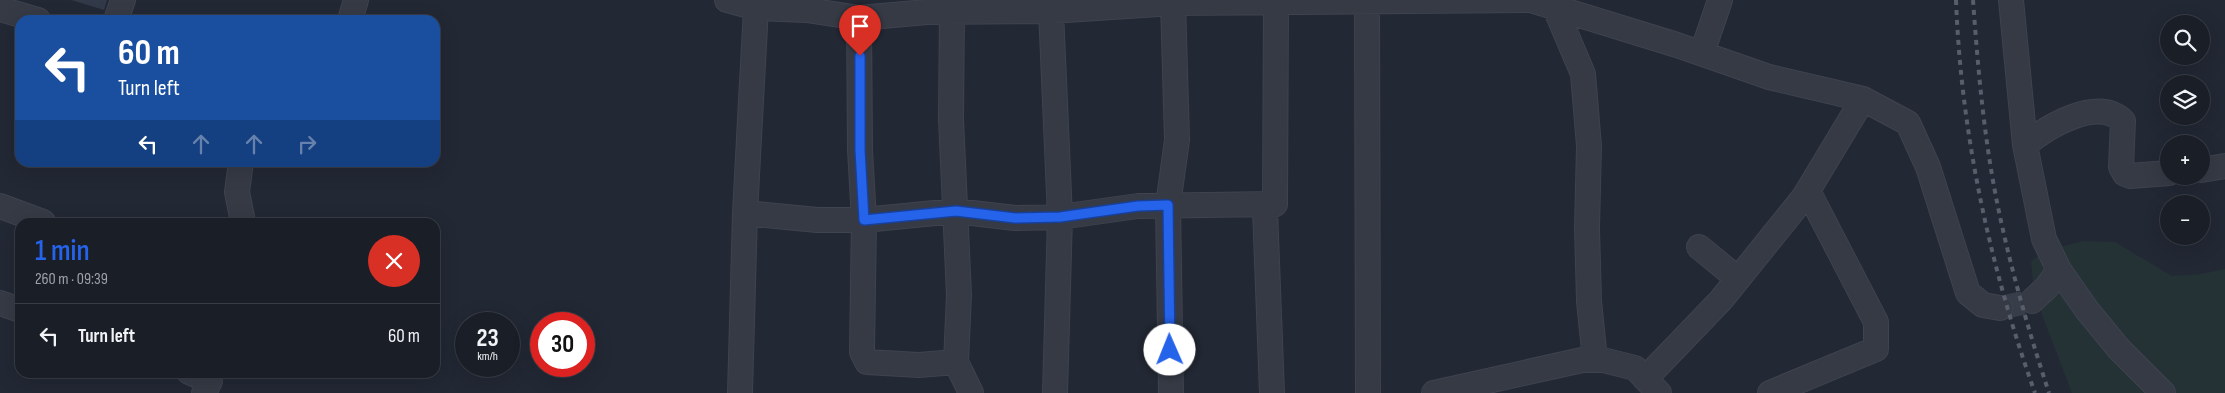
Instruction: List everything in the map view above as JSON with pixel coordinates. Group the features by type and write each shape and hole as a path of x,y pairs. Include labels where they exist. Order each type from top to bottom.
{"street":[{"path":"118,15 123,0"},
{"path":"352,15 356,0"},
{"path":"727,0 756,8 809,5 859,18 929,6 952,12 1051,11 1208,2 1531,0 1555,8 1591,9 1769,77 1863,99 1908,122 1928,167 1968,293 1983,305 2000,308"},
{"path":"1702,53 1720,0"},
{"path":"2011,0 2025,145 2044,239 2059,270 2087,310 2119,349 2163,393"},
{"path":"1367,2 1368,393"},
{"path":"1171,393 1168,205 1177,140 1172,3"},
{"path":"1275,204 1276,3"},
{"path":"740,393 745,213 756,8"},
{"path":"1555,8 1583,74 1589,146 1587,228 1589,301 1595,360"},
{"path":"0,9 21,15"},
{"path":"1051,11 1060,217 1055,393"},
{"path":"952,12 951,119 959,294 956,362 971,393"},
{"path":"859,18 860,150 864,220 862,352 867,362 919,365 956,362"},
{"path":"1434,393 1582,360 1603,360 1635,368 1652,386 1808,191 1863,99"},
{"path":"2025,145 2049,128 2071,117 2108,112 2118,116 2123,121 2122,167 2125,174 2130,176 2160,174"},
{"path":"2210,168 2225,166"},
{"path":"240,167 238,192 242,218"},
{"path":"1770,393 1876,349 1876,322 1808,191"},
{"path":"745,213 817,220 864,220 956,211 1015,218 1060,217 1138,206 1275,204"},
{"path":"1272,393 1265,209 1275,204"},
{"path":"0,206 32,218"},
{"path":"1699,247 1738,279"},
{"path":"2032,300 2047,287 2059,270"},
{"path":"0,303 15,308"},
{"path":"204,378 210,380 204,393"}],"shaded area":[{"path":"2083,241 2115,242 2172,276 2201,274 2225,269 2225,393 2072,393 2034,294 2031,261 2048,250"}],"building":[{"path":"71,0 107,0 104,10"}],"tunnel":[{"path":"2000,308 2032,301"}],"railway":[{"path":"1956,0 1964,100 1980,200 2004,297 2035,393"},
{"path":"1973,0 1985,130 1998,207 2021,301 2049,393"}],"route":[{"path":"860,56 860,150 864,220 956,211 1015,218 1060,217 1138,206 1168,205 1170,350"}]}
